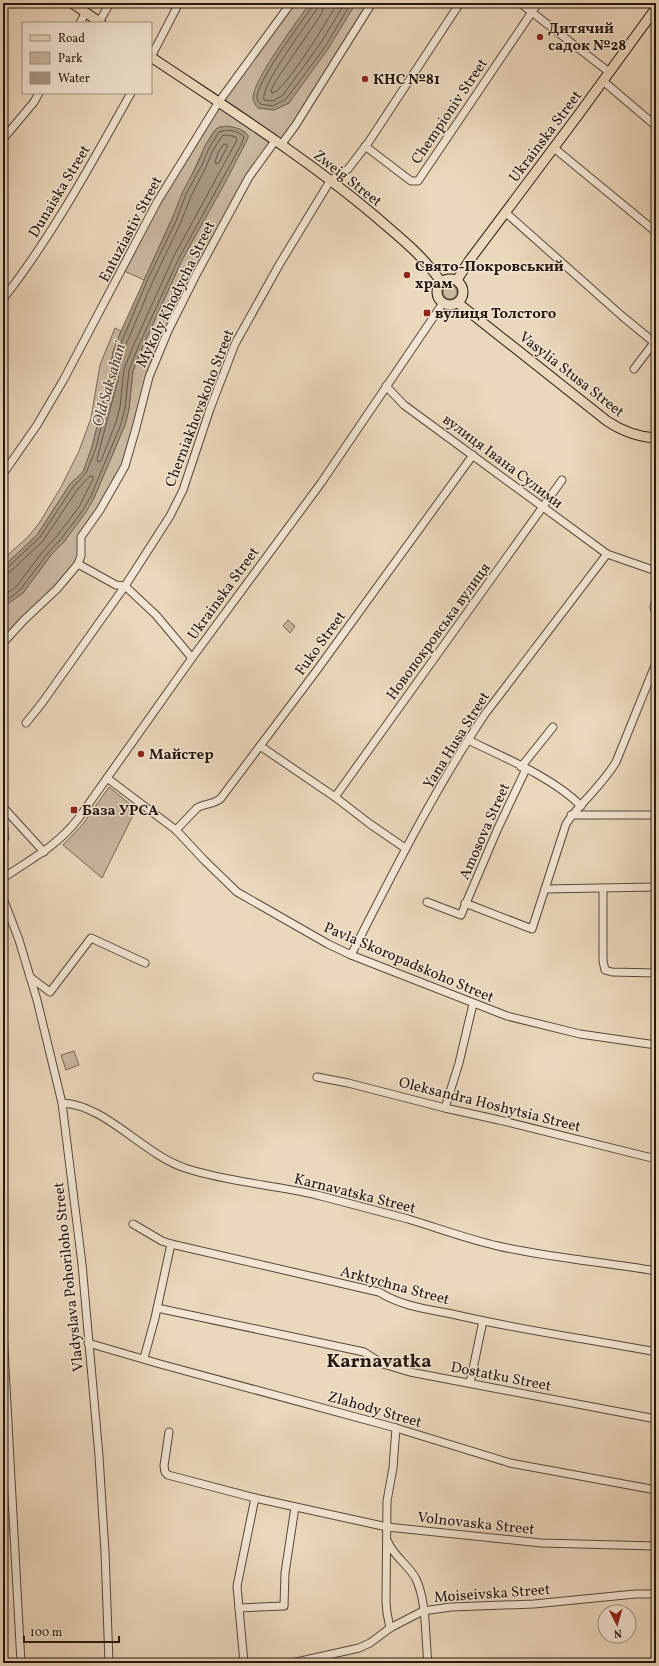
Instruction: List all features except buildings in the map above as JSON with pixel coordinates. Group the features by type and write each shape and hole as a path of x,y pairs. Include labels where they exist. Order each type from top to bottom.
{"main road":[{"path":"72,3 100,22"},
{"name":"Ukrainska Street","path":"457,280 469,261 656,8"},
{"name":"Zweig Street","path":"152,58 278,143 356,200 418,252 441,282"},
{"path":"450,278 457,280 462,285 464,291 462,298 458,303 450,306 443,303 438,299 437,293 441,282 450,278"},
{"name":"Vasylia Stusa Street","path":"458,303 602,418 624,430 642,436 656,438"}],"street":[{"path":"100,22 110,3"},
{"path":"152,55 179,3"},
{"name":"Entuziastiv Street","path":"3,474 37,425 60,385 116,283 157,202 218,103 291,3"},
{"name":"Mykoly Khodycha Street","path":"78,564 81,556 81,537 100,510 125,466 149,377 168,332 196,275 249,178 299,120 372,3"},
{"name":"Cherniakhovskoho Street","path":"26,723 42,704 125,586 170,516 183,490 208,416 235,344 279,264 330,181 348,169 365,146 460,3"},
{"path":"520,3 609,72"},
{"name":"Chempioniv Street","path":"365,146 411,181 418,181 538,3"},
{"path":"81,22 86,12"},
{"path":"602,81 656,126"},
{"path":"3,139 34,102 38,94"},
{"name":"Dunaiska Street","path":"3,299 26,270 69,203 130,94"},
{"path":"554,148 656,232"},
{"path":"505,212 622,316 655,342 634,369"},
{"name":"Ukrainska Street","path":"3,878 44,852 62,838 70,829 192,658 321,483 443,303"},
{"name":"вулиця Івана Сулими","path":"386,386 404,405 607,554 656,571"},
{"name":"Fuko Street","path":"176,830 199,806 212,804 218,800 260,746 472,455"},
{"name":"Новопокровська вулиця","path":"335,796 562,480"},
{"name":"Yana Husa Street","path":"351,955 406,848 468,740 607,554"},
{"path":"3,643 24,620 57,589 78,564 116,585 125,586 156,615 192,658"},
{"path":"656,599 654,607 656,615"},
{"path":"656,663 616,762 610,772 572,815 566,824 544,889 656,887"},
{"name":"Amosova Street","path":"426,902 461,915 524,768 553,727"},
{"path":"468,740 547,780 572,797 581,806"},
{"path":"260,746 335,796 370,824 406,848"},
{"name":"Pavla Skoropadskoho Street","path":"107,778 176,830 237,892 351,955 473,1004 507,1016 580,1034 655,1045"},
{"path":"3,807 44,852"},
{"path":"572,815 656,815"},
{"path":"603,888 603,962 605,970 609,972 656,973"},
{"name":"Amosova Street","path":"465,903 532,928 544,889"},
{"name":"Vladyslava Pohoriloho Street","path":"3,898 19,940 30,977 56,1073 62,1103 82,1264 100,1471 109,1663"},
{"path":"30,977 50,992 91,938 145,963"},
{"path":"445,1108 459,1063 473,1004"},
{"path":"655,1045 656,1017"},
{"name":"Oleksandra Hoshytsia Street","path":"317,1077 348,1082 445,1108 656,1159"},
{"name":"Karnavatska Street","path":"62,1103 81,1106 96,1113 159,1156 186,1169 222,1178 279,1187 318,1196 408,1219 497,1246 527,1252 656,1271"},
{"name":"Arktychna Street","path":"133,1224 162,1241 171,1244 368,1289 379,1292 390,1299 415,1306 483,1321 656,1352"},
{"path":"144,1358 171,1244"},
{"name":"Dostatku Street","path":"157,1308 364,1352 383,1364 403,1370 656,1419"},
{"path":"470,1383 483,1321"},
{"path":"3,1331 21,1663"},
{"name":"Zlahody Street","path":"88,1343 396,1428 510,1463 656,1490"},
{"path":"390,1628 387,1613 387,1501 393,1468 396,1428"},
{"name":"Volnovaska Street","path":"169,1432 164,1466 165,1472 168,1475 255,1498 387,1527 541,1543 656,1546"},
{"path":"244,1663 237,1586 255,1498"},
{"path":"239,1608 284,1606 285,1573 295,1507"},
{"path":"386,1539 392,1551 412,1572 417,1580 423,1611 428,1663"},
{"name":"Moiseivska Street","path":"292,1663 359,1648 370,1643 390,1628 423,1611 451,1607 534,1604 635,1594 656,1594"}],"green space":[{"path":"291,3 310,3 286,37 258,108 274,110 289,103 356,3 372,3 287,138 275,141 249,177 196,275 149,377 125,466 81,537 78,564 3,643 3,607 23,593 51,555 64,542 94,498 125,425 129,409 133,371 143,346 182,260 244,146 245,132 235,128 226,127 216,129 205,146 144,280 122,270 157,202 218,103"},
{"path":"450,285 455,287 457,292 455,297 450,299 445,297 443,292 445,287"},
{"path":"115,328 121,331 113,352 109,377 92,447 83,472 70,484 37,535 3,567 3,559 28,537 40,522 61,487 79,451 91,418 100,365"},
{"path":"288,620 295,626 290,633 283,626"},
{"path":"109,787 136,809 102,878 63,845 83,824"},
{"path":"3,813 7,819 9,840 3,841"},
{"path":"74,1051 79,1065 66,1070 61,1055"}],"water":[{"path":"310,3 356,3 328,49 289,103 274,110 258,108 253,100 254,92 259,80 276,51"},
{"name":"Old Saksahan'","path":"228,126 240,129 248,135 248,138 182,260 143,346 133,371 129,409 125,425 94,498 86,512 64,542 51,555 23,593 3,607 3,567 37,535 70,484 83,472 92,447 109,377 113,352 121,331 172,219 182,193 205,146 216,129"}],"place":[{"name":"Дитячий садок №28","path":"540,37"},
{"name":"КНС №81","path":"365,79"},
{"name":"Свято-Покровський храм","path":"407,275"},
{"name":"вулиця Толстого","path":"427,313"},
{"name":"Майстер","path":"141,754"},
{"name":"База УРСА","path":"74,810"}],"district":[{"name":"Karnavatka","path":"379,1360"}]}
